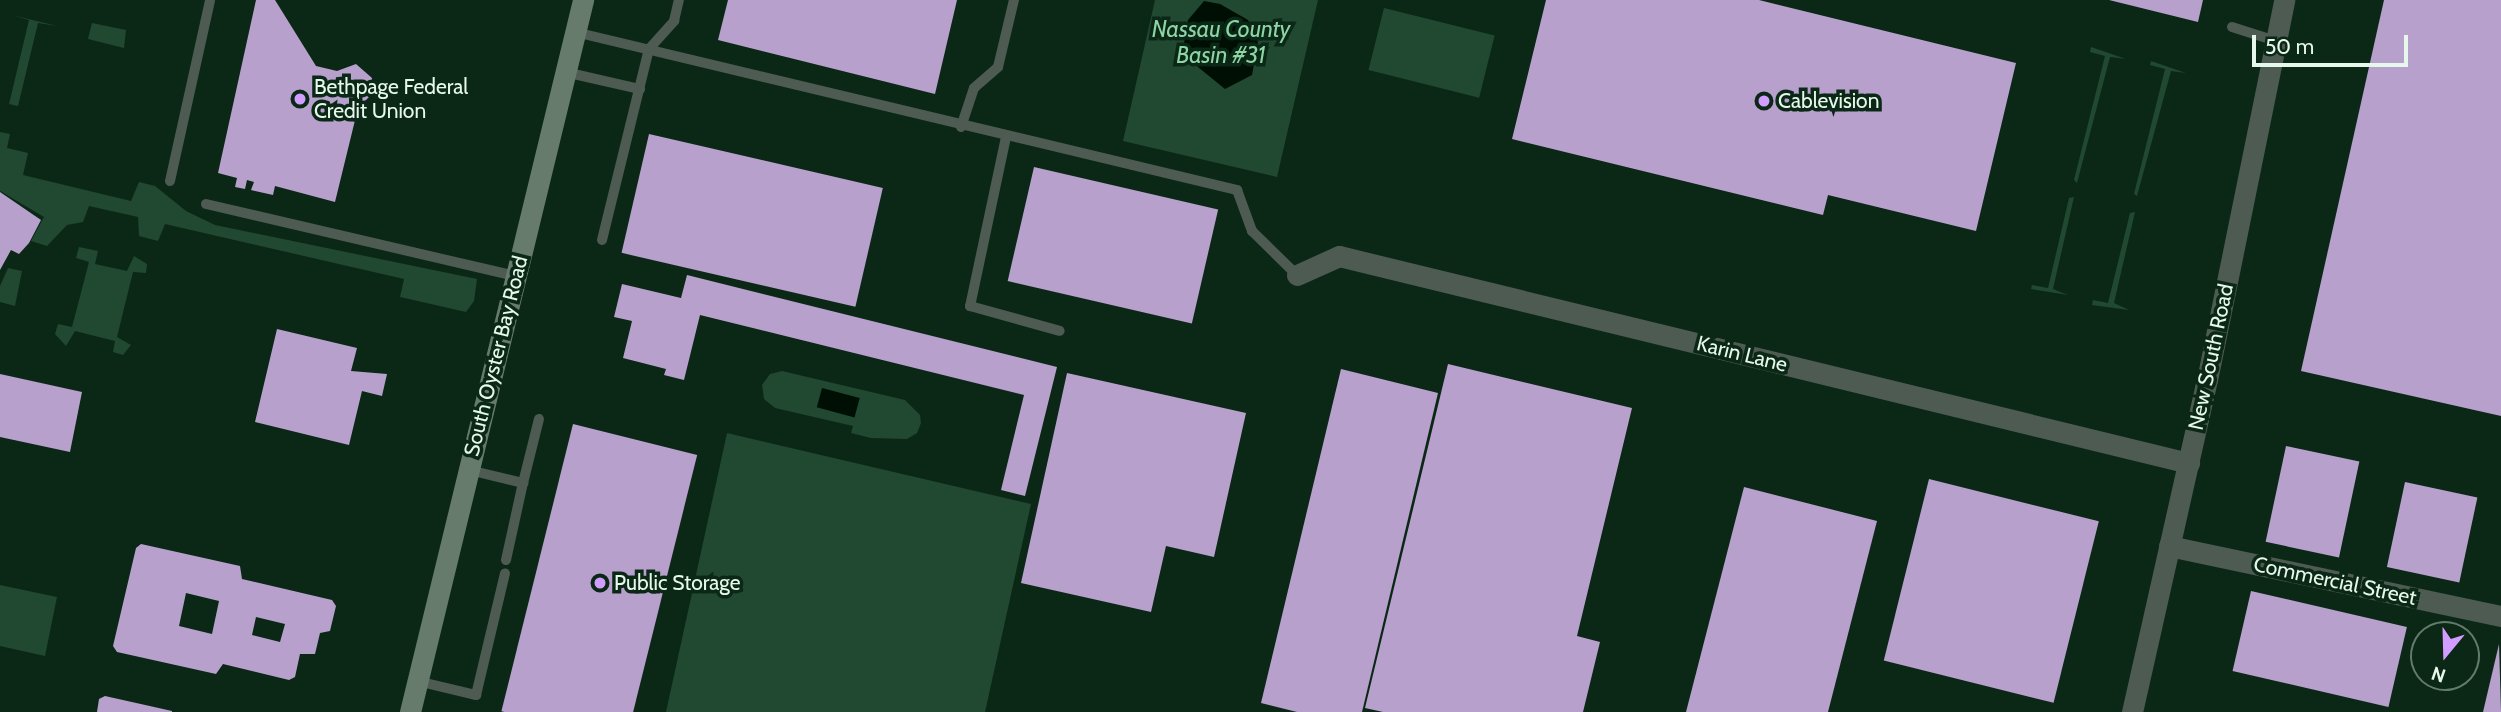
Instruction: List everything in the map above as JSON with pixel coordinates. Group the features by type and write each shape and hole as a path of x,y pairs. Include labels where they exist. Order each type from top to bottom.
{"main road":[{"name":"South Oyster Bay Road","path":"410,712 583,0"}],"street":[{"name":"New South Road","path":"2132,712 2189,463 2284,0"},
{"name":"Karin Lane","path":"1297,275 1339,256 2189,463"},
{"name":"Commercial Street","path":"2169,546 2501,616"}],"lane":[{"path":"170,181 210,0"},
{"path":"602,240 649,49 674,21 679,0"},
{"path":"961,127 974,88 998,67 1014,0"},
{"path":"2232,27 2276,41"},
{"path":"575,32 961,127 1237,190 1252,231 1297,275"},
{"path":"565,72 640,89"},
{"path":"1006,137 970,306 1060,331"},
{"path":"206,204 516,276"},
{"path":"506,560 539,419"},
{"path":"469,470 523,483"},
{"path":"417,681 476,695 505,573"}],"green space":[{"path":"1155,0 1318,0 1277,177 1123,141"},
{"path":"1384,8 1495,36 1479,98 1369,70"},
{"path":"12,15 57,26 38,23 18,106 9,104 29,20"},
{"path":"92,23 126,30 124,48 88,39"},
{"path":"2091,47 2126,59 2110,57 2077,183 2074,180 2105,56 2090,52"},
{"path":"2151,61 2186,73 2171,71 2137,196 2134,194 2165,69 2150,65"},
{"path":"0,132 10,134 7,148 28,153 23,175 131,201 139,182 155,186 186,211 215,225 477,279 474,301 466,312 400,297 404,279 165,224 158,241 139,236 138,217 89,206 83,222 67,225 47,246 31,241 44,217 0,191"},
{"path":"2074,197 2053,289 2068,295 2031,289 2032,285 2048,288 2069,198"},
{"path":"2135,212 2114,303 2129,310 2092,305 2093,300 2108,303 2130,213"},
{"path":"79,247 98,251 95,264 127,271 134,256 147,264 146,273 133,272 117,337 131,345 123,355 113,352 115,341 75,331 66,346 55,334 58,324 72,327 89,262 76,258"},
{"path":"8,268 22,271 15,306 0,302 0,286"},
{"path":"782,371 905,400 920,415 921,423 917,433 907,439 871,438 851,433 853,426 775,408 764,399 762,385 770,374"},
{"path":"727,433 1031,504 985,712 666,712"},
{"path":"0,585 57,597 45,656 0,646"}],"water":[{"name":"Nassau County Basin #31","path":"1204,1 1220,4 1248,20 1258,42 1252,75 1225,89 1182,54 1188,20"},
{"path":"822,388 860,398 854,417 817,407"}],"building":[{"name":"Bethpage Federal Credit Union","path":"256,0 275,0 316,66 337,71 356,64 372,78 371,95 358,108 335,202 275,186 273,195 251,190 254,182 247,180 245,189 235,187 237,178 218,173"},
{"path":"728,0 957,0 935,94 718,40"},
{"name":"Cablevision","path":"1546,0 1759,0 2016,63 1976,231 1828,195 1823,215 1512,139"},
{"path":"2109,0 2203,0 2198,22"},
{"path":"2384,0 2501,0 2501,416 2301,371"},
{"path":"649,134 883,188 855,307 622,253"},
{"path":"1034,167 1218,210 1192,324 1008,281"},
{"path":"0,192 41,220 29,243 19,254 11,250 0,270"},
{"path":"687,275 1057,367 1025,496 1001,490 1024,395 700,315 684,380 664,375 666,369 623,358 632,321 614,317 622,284 681,298"},
{"path":"277,329 357,348 351,371 387,374 382,396 362,391 349,445 255,422"},
{"path":"1448,364 1632,408 1577,636 1600,642 1583,712 1383,712 1365,708"},
{"path":"1341,369 1438,393 1362,712 1297,712 1261,703"},
{"path":"1067,373 1246,413 1214,557 1166,546 1151,612 1021,583"},
{"path":"0,374 82,392 70,452 0,437"},
{"name":"Public Storage","path":"573,424 697,455 633,712 501,711"},
{"path":"2286,446 2359,462 2339,557 2266,542"},
{"path":"1929,479 2099,521 2054,703 1884,660"},
{"path":"2405,482 2477,497 2459,582 2387,567"},
{"path":"1744,487 1877,521 1828,712 1686,712"},
{"path":"141,544 240,566 242,579 332,600 336,606 330,631 320,633 315,654 300,654 295,677 289,680 223,664 216,674 117,652 113,646 136,548","holes":["186,593 219,601 212,634 179,626","256,617 285,624 280,642 252,635"]},
{"path":"2251,591 2407,627 2388,707 2233,671"},
{"path":"2499,644 2501,712 2483,712"},
{"path":"105,696 172,712 97,712 99,699"}],"place":[{"name":"Bethpage Federal Credit Union","path":"300,99"},
{"name":"Cablevision","path":"1764,101"},
{"name":"Public Storage","path":"600,583"}]}
